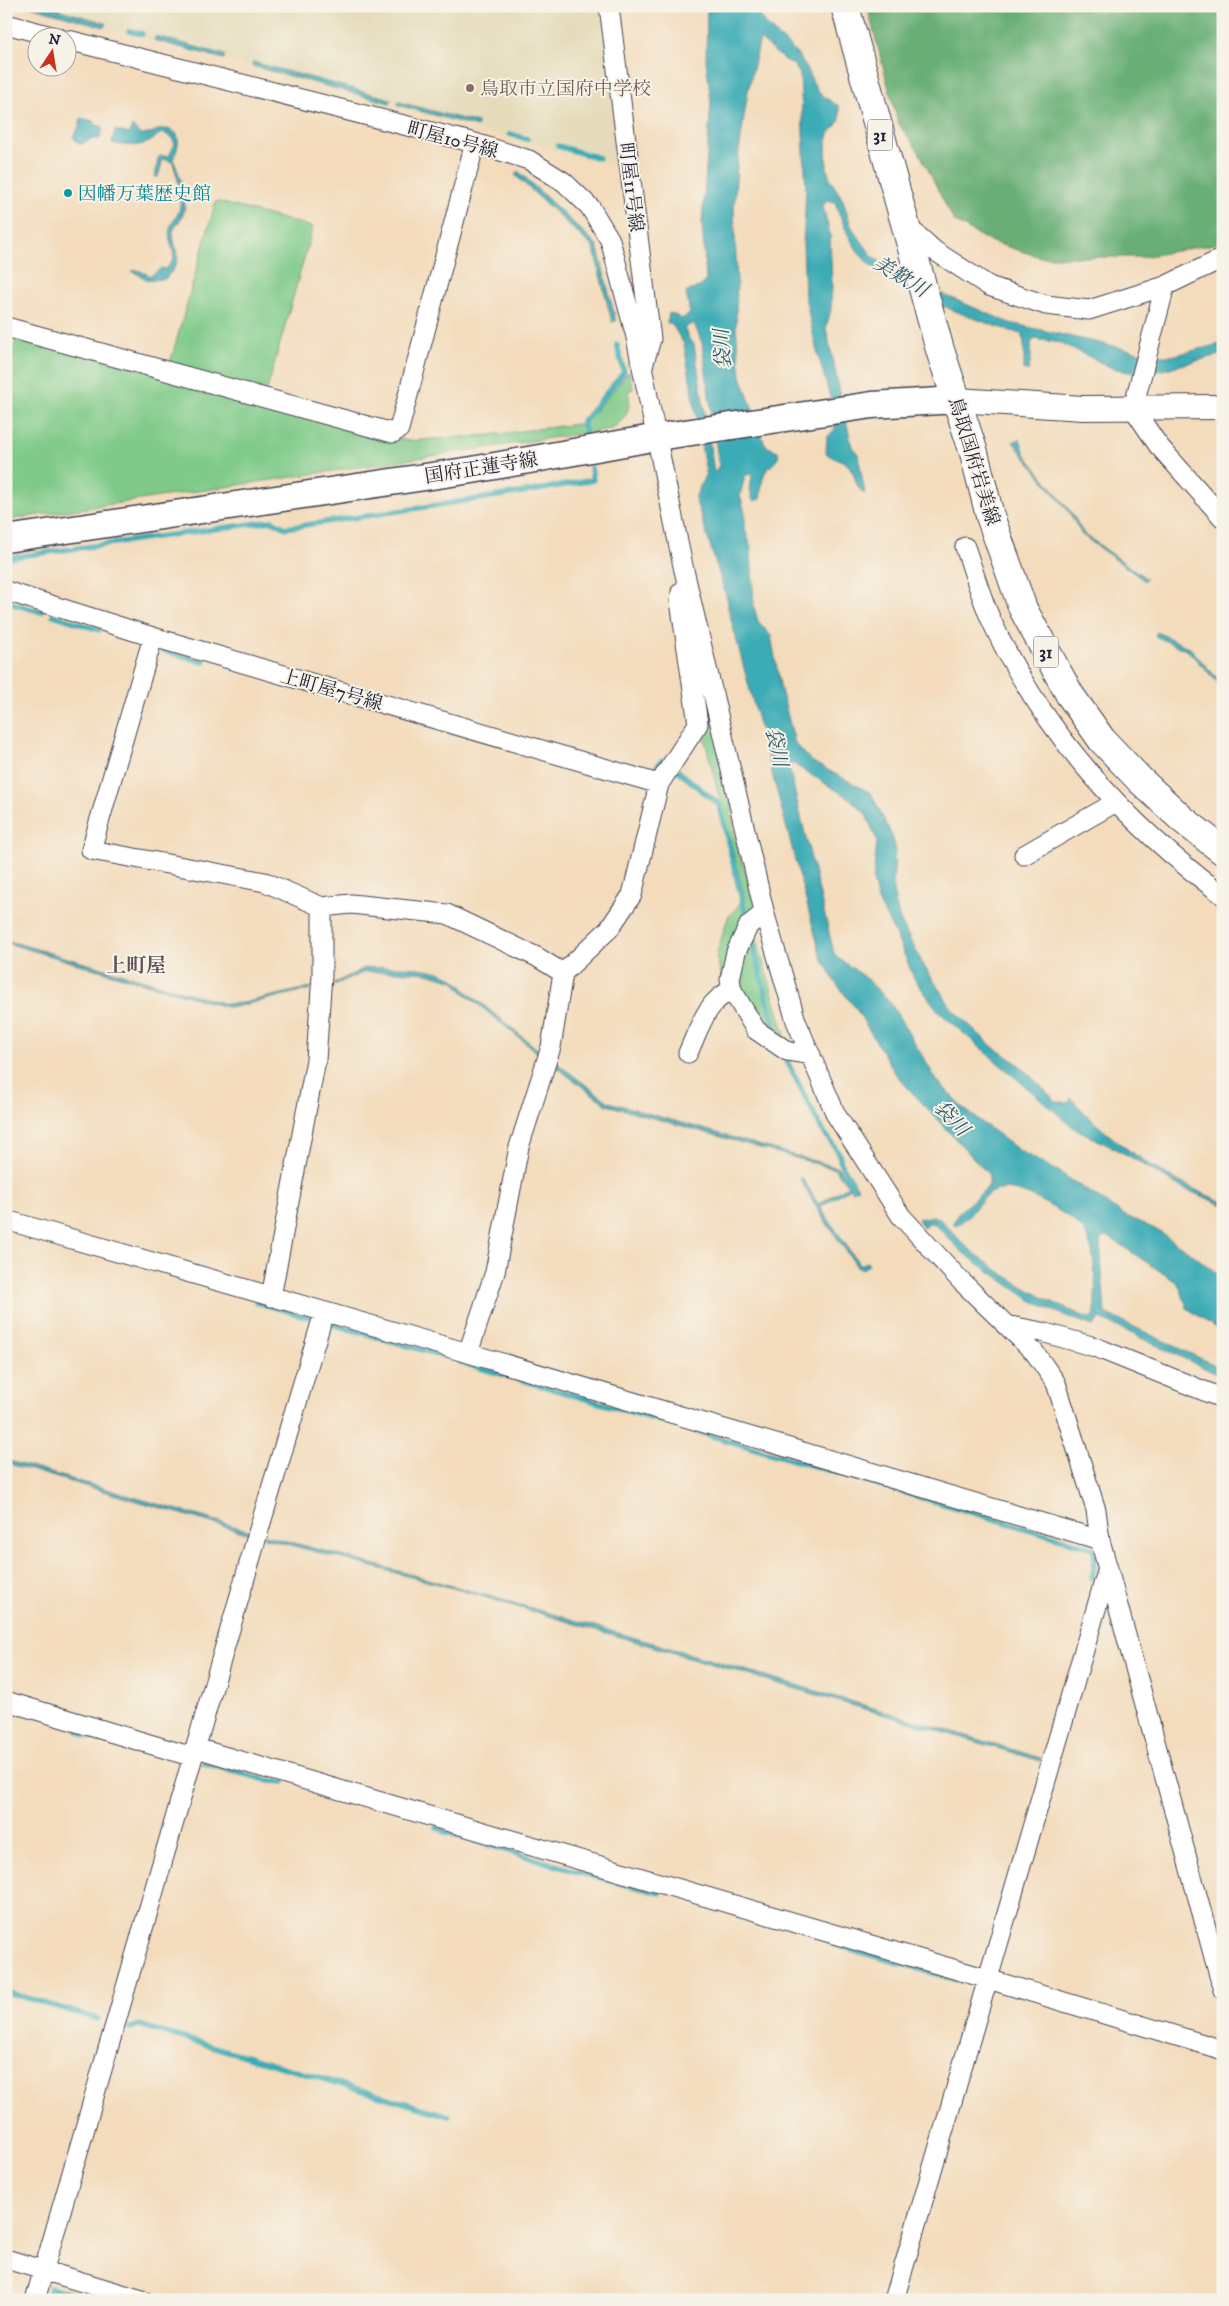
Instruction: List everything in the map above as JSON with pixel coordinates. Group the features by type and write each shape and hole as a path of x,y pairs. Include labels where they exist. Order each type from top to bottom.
{"main road":[{"name":"鳥取国府岩美線","path":"845,6 940,350 974,453 990,516 1023,608 1066,687 1102,740 1140,780 1182,819 1223,851"},
{"name":"国府正蓮寺線","path":"6,539 472,470 658,437 689,434 859,407 956,400"}],"street":[{"name":"町屋11号線","path":"609,6 651,339 643,367"},
{"path":"6,24 28,30"},
{"name":"町屋10号線","path":"78,43 475,143 529,160 564,182 590,208 610,240 643,367 683,566"},
{"path":"6,327 393,434 399,428 475,143"},
{"path":"908,233 916,234 935,251 989,286 1046,305 1089,310 1164,286 1223,258"},
{"path":"1164,286 1133,408 1158,445 1223,518"},
{"path":"956,400 1083,408 1223,407"},
{"path":"965,547 992,622 1038,706 1116,802 1186,869 1223,895"},
{"path":"468,1353 495,1272 519,1147 550,1047 563,973 610,929 632,895 659,784 698,724 680,601 683,566"},
{"path":"683,566 764,913 796,1021 836,1115 901,1216 1004,1325 1035,1352 1056,1383 1096,1510 1100,1540 1109,1567 1223,1990"},
{"name":"上町屋7号線","path":"6,591 153,637 659,784"},
{"path":"153,637 91,850 265,882 322,907 351,904 447,914 537,957 563,973"},
{"path":"1024,855 1116,802"},
{"path":"271,1296 316,1060 322,975 322,907"},
{"path":"764,913 749,925 736,952 730,979 732,990 756,1030 787,1052 811,1055"},
{"path":"688,1053 708,1009 720,995 732,990"},
{"path":"6,1220 468,1353 1100,1540"},
{"path":"35,2300 260,1526 324,1313"},
{"path":"1004,1325 1042,1332 1095,1347 1219,1396"},
{"path":"894,2300 1109,1567"},
{"path":"6,1701 195,1752 988,1979 1223,2050"},
{"path":"6,2259 142,2300"}],"shaded area":[{"name":"鳥取市立国府中学校","path":"24,6 603,6 626,169"}],"green space":[{"path":"867,6 1223,6 1223,238 1214,244 1143,257 1040,257 989,241 954,221 919,152 898,123"},
{"path":"216,201 313,227 266,393 169,367"},
{"path":"17,335 408,441 490,435 585,423 629,372 633,389 628,391 629,403 627,413 621,422 611,429 6,520 6,376"},
{"path":"689,601 733,802 732,815 736,842 744,870 759,908 724,985 716,956 728,917 745,898 703,733"},
{"path":"753,927 786,1039 784,1043 763,1032 737,990 739,973"}],"water":[{"path":"30,6 46,6 106,23 104,27"},
{"name":"袋川","path":"707,6 756,6 759,14 768,26 802,61 817,88 829,100 839,106 840,120 829,134 826,145 827,168 830,179 843,200 851,226 872,256 898,275 1010,323 1157,356 1171,356 1220,344 1223,354 1154,372 1128,372 1110,367 1061,343 1035,339 1031,343 1031,358 1028,371 1024,370 1024,342 1021,334 934,302 889,279 871,266 859,253 851,241 835,202 827,200 823,206 830,234 832,285 831,309 826,328 852,447 858,454 865,494 861,491 847,464 826,453 827,437 835,429 830,397 816,348 805,296 803,245 806,190 800,74 794,65 784,60 760,39 748,91 737,165 734,207 737,283 736,327 741,376 764,442 768,447 778,451 779,454 777,460 764,474 760,499 753,501 750,489 752,475 749,474 745,476 740,496 745,512 745,529 751,547 754,607 758,621 771,636 781,690 795,743 811,761 871,793 895,846 893,891 900,920 924,966 953,1010 993,1047 1018,1064 1056,1101 1066,1103 1070,1102 1071,1098 1104,1130 1141,1159 1181,1183 1223,1202 1223,1205 1182,1188 1129,1156 1074,1128 939,1012 915,980 898,940 878,901 873,881 877,840 865,813 849,798 790,762 790,772 834,953 838,958 865,977 890,1002 936,1079 963,1108 1020,1151 1058,1171 1124,1215 1155,1229 1191,1253 1223,1278 1223,1333 1187,1308 1176,1282 1109,1237 1101,1238 1100,1241 1105,1313 1223,1369 1223,1377 1100,1319 1093,1326 1046,1308 1026,1297 962,1252 933,1223 923,1227 918,1219 933,1216 939,1218 966,1246 1009,1278 1056,1304 1089,1318 1093,1317 1095,1272 1091,1248 1083,1230 1064,1214 1027,1194 1005,1189 992,1192 962,1222 955,1225 953,1223 959,1212 989,1185 989,1175 897,1076 857,1010 835,982 821,957 728,608 728,602 695,498 706,473 684,344 671,323 667,323 669,313 681,319 690,314 686,292 701,286 706,280 702,223 711,102 706,61","holes":["694,323 702,343 719,467 714,472 694,344 690,341 684,328"]},
{"path":"156,36 225,55 224,59 154,40"},
{"path":"253,62 391,99 390,103 252,66"},
{"path":"399,102 478,123 477,127 398,105"},
{"path":"81,118 93,121 94,124 103,127 100,139 91,139 80,145 73,137 79,127"},
{"path":"132,126 141,135 161,129 170,130 175,132 178,140 177,150 173,159 184,194 185,208 181,219 173,231 178,256 176,265 165,279 148,280 132,271 138,270 151,276 161,268 166,269 174,259 169,232 179,211 180,193 172,162 163,159 158,177 155,177 158,158 160,156 169,156 175,144 172,138 164,133 147,143 138,145 112,143 115,130 129,134"},
{"path":"518,171 597,245 616,321 612,322 593,247 515,175"},
{"path":"1020,439 1025,454 1071,512 1084,534 1147,579 1145,581 1082,535 1069,512 1013,442"},
{"path":"1157,632 1190,648 1223,685 1223,688 1188,651 1155,636"},
{"path":"6,940 226,1004 242,1003 311,987 311,989 235,1007 226,1007 6,943"},
{"path":"365,968 419,968 433,970 446,975 456,981 541,1052 540,1055 462,991 454,981 427,973 365,972 334,985 334,983"},
{"path":"558,1064 609,1102 839,1168 851,1184 854,1182 858,1188 852,1191 850,1188 820,1207 860,1265 867,1262 869,1265 862,1269 858,1268 823,1218 799,1178 802,1177 818,1204 848,1186 835,1169 607,1105 556,1067"},
{"path":"6,1460 251,1531 250,1534 6,1463"},
{"path":"264,1535 654,1643 1041,1758 1041,1761 460,1590 264,1538"}],"waterway":[{"path":"129,31 142,34"},
{"path":"510,134 527,139"},
{"path":"558,146 599,158"},
{"path":"585,432 582,421 624,372 617,345"},
{"path":"6,560 7,558 272,521 286,528 531,491 593,480 591,468"},
{"path":"6,602 42,612"},
{"path":"53,615 99,630"},
{"path":"162,650 204,662"},
{"path":"653,772 662,761"},
{"path":"678,771 719,804 747,921"},
{"path":"750,933 777,1037"},
{"path":"784,1055 821,1128 839,1153 841,1164 852,1181"},
{"path":"256,1302 309,1317"},
{"path":"332,1324 443,1356"},
{"path":"460,1362 1093,1548 1095,1560 1092,1578"},
{"path":"78,1731 85,1735 135,1749"},
{"path":"204,1763 270,1781 284,1782"},
{"path":"437,1827 446,1832 588,1875 660,1893"},
{"path":"830,1943 957,1980"},
{"path":"6,1992 98,2019"},
{"path":"130,2028 139,2025 449,2116"},
{"path":"46,2300 50,2288 96,2300"}],"place":[{"name":"鳥取市立国府中学校","path":"470,88"},
{"name":"因幡万葉歴史館","path":"68,193"}],"district":[{"name":"上町屋","path":"136,965"}],"water label":[{"name":"美歎川","path":"901,276"}]}
